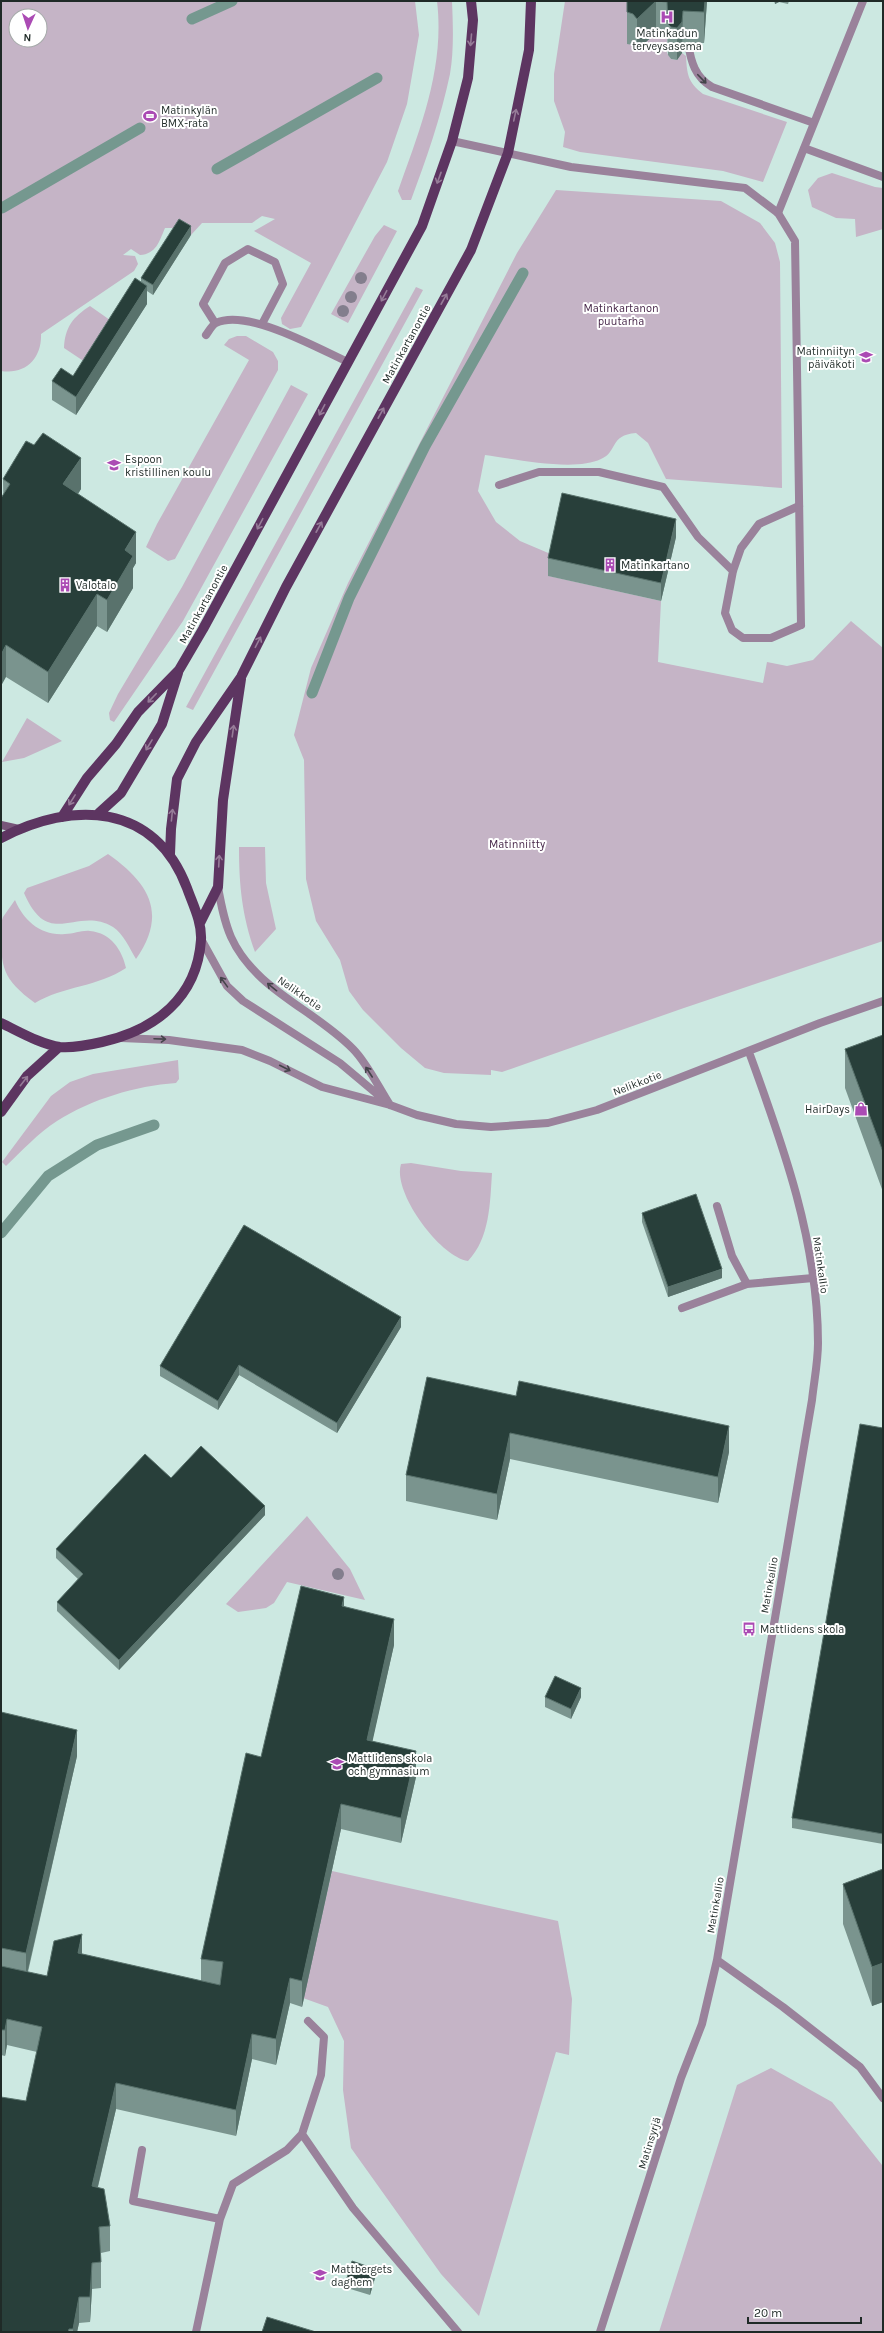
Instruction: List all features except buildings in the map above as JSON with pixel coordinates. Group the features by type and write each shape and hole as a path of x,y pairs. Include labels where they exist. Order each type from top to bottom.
{"main road":[{"name":"Matinkartanontie","path":"99,814 121,793 162,724 179,670 203,629 422,226 452,141 468,78 472,20 471,1"},
{"name":"Matinkartanontie","path":"170,854 171,829 177,779 196,742 241,677 286,587 471,250 508,153 529,50 531,1"},
{"name":"Matinkartanontie","path":"62,817 87,778 116,744 138,712 179,670"},
{"name":"Matinkartanontie","path":"200,923 218,887 223,800 241,677"},
{"path":"1,838 19,829 62,817 99,814 128,821 151,836 170,854 183,877 200,923 201,939 198,963 191,982 176,1002 153,1023 139,1031 121,1038 91,1044 60,1047 26,1036 1,1023"},
{"path":"1,825 19,829"},
{"path":"1,1112 27,1076 60,1047"}],"street":[{"path":"778,213 864,1"},
{"path":"688,43 693,67 703,82 712,87 814,123"},
{"path":"452,141 571,167 744,188 778,213 795,240 801,625 770,638 743,638 732,630 725,613 733,571 741,548 759,524 799,506"},
{"path":"804,148 883,177"},
{"path":"215,323 203,304 225,263 248,249 276,262 282,284 262,324"},
{"path":"206,335 215,323 230,320 262,324 348,362"},
{"path":"499,485 539,472 599,472 663,487 698,537 733,571"},
{"name":"Nelikkotie","path":"218,887 224,919 230,936 247,964 279,993 321,1021 354,1050 390,1105"},
{"name":"Nelikkotie","path":"201,939 227,986 243,1001 340,1063 390,1105"},
{"name":"Nelikkotie","path":"121,1038 169,1040 242,1050 270,1061 322,1087 390,1105 417,1115 456,1124 491,1127 548,1123 597,1110 749,1052 820,1023 883,1001"},
{"name":"Matinkallio","path":"717,1960 812,1400 818,1343 812,1278 803,1217 774,1121 749,1052"},
{"path":"717,1206 732,1256 747,1284"},
{"path":"682,1308 747,1284 812,1278"},
{"path":"717,1960 783,2007 860,2067 883,2098"},
{"name":"Matinsyrjä","path":"600,2332 681,2078 702,2024 717,1960"},
{"path":"196,2332 220,2219 233,2184 287,2150 302,2134 321,2075 324,2037 308,2021"},
{"path":"302,2134 354,2208 458,2332"},
{"path":"142,2150 134,2201 220,2219"}],"green space":[{"name":"Matinkylän BMX-rata","path":"1,1 415,1 419,35 407,104 387,162 301,327 290,329 282,324 281,318 311,263 254,231 275,219 262,216 252,223 202,223 191,235 179,228 165,228 156,246 150,252 140,255 131,249 123,255 135,256 138,264 134,271 41,334 39,350 31,363 18,370 10,372 1,371"},
{"path":"437,1 452,1 453,47 450,74 433,138 411,200 402,200 398,191 422,121 434,74 439,26"},
{"path":"565,1 629,1 633,45 637,50 656,33 667,34 667,53 671,59 677,60 682,53 686,56 689,78 694,86 703,94 787,122 763,182 723,171 580,152 563,147 565,132 554,101 554,74"},
{"path":"832,173 875,187 883,188 883,229 856,237 855,219 836,218 812,207 808,190 818,178"},
{"name":"Matinniitty","path":"556,190 721,201 760,223 775,243 780,262 782,488 666,479 648,443 636,433 627,434 622,437 606,456 590,463 561,465 485,455 478,491 496,522 520,541 553,555 549,576 661,601 658,662 763,683 767,662 787,666 813,660 851,621 883,648 883,941 681,1009 502,1072 491,1070 491,1075 444,1073 425,1068 401,1048 363,1010 349,991 340,960 316,921 306,879 304,760 294,735 311,668 348,583 517,253"},
{"path":"384,225 397,231 348,323 331,314 375,236"},
{"path":"416,287 423,290 193,710 186,707"},
{"path":"90,306 117,325 91,366 64,348 66,334 71,323 79,314"},
{"path":"237,336 246,336 273,352 278,361 278,370 175,559 168,561 146,547 157,524 249,360 224,345 229,339"},
{"path":"291,385 308,394 183,621 114,722 110,720 109,713 118,694 182,587"},
{"path":"27,718 62,741 24,758 2,762"},
{"path":"239,847 265,847 266,883 276,929 255,952 247,926 242,900"},
{"path":"108,854 134,876 143,888 149,900 152,913 151,927 146,942 136,959 123,937 113,927 100,922 87,921 64,924 43,920 33,910 24,893 27,888 89,866"},
{"path":"15,900 28,921 41,930 56,934 87,931 97,932 104,935 110,939 122,955 126,968 104,979 57,993 35,1003 23,994 9,978 5,969 1,950 1,923 3,917"},
{"path":"178,1060 179,1079 176,1083 145,1087 114,1095 85,1106 70,1113 50,1126 6,1166 2,1162 51,1096 70,1082 93,1074"},
{"path":"411,1163 461,1171 492,1173 488,1220 485,1231 481,1242 468,1261 457,1257 444,1248 421,1222 411,1206 400,1176 401,1164"},
{"path":"307,1516 350,1569 365,1600 287,1582 274,1603 266,1608 238,1612 226,1604"},
{"path":"332,1871 558,1921 572,1999 569,2055 556,2052 479,2316 441,2274 351,2148 343,2090 344,2041 328,2007 303,1998"},
{"path":"771,2068 832,2102 882,2165 883,2332 659,2332 737,2085"}],"waterway":[{"path":"192,19 232,1"},
{"path":"217,169 377,78"},
{"path":"2,208 140,128"},
{"path":"312,693 349,598 425,446 523,273"},
{"path":"1,1233 48,1176 97,1145 154,1125"}],"place":[{"name":"Matinkadun terveysasema","path":"667,17"},
{"name":"Matinkylän BMX-rata","path":"150,116"},
{"name":"Matinniityn päiväkoti","path":"866,357"},
{"name":"Espoon kristillinen koulu","path":"114,465"},
{"name":"Matinkartano","path":"610,565"},
{"name":"Valotalo","path":"65,585"},
{"name":"HairDays","path":"861,1109"},
{"name":"Mattlidens skola","path":"749,1629"},
{"name":"Mattlidens skola och gymnasium","path":"337,1764"},
{"name":"Mattbergets daghem","path":"320,2275"}],"park label":[{"name":"Matinkartanon puutarha","path":"621,314"}]}
